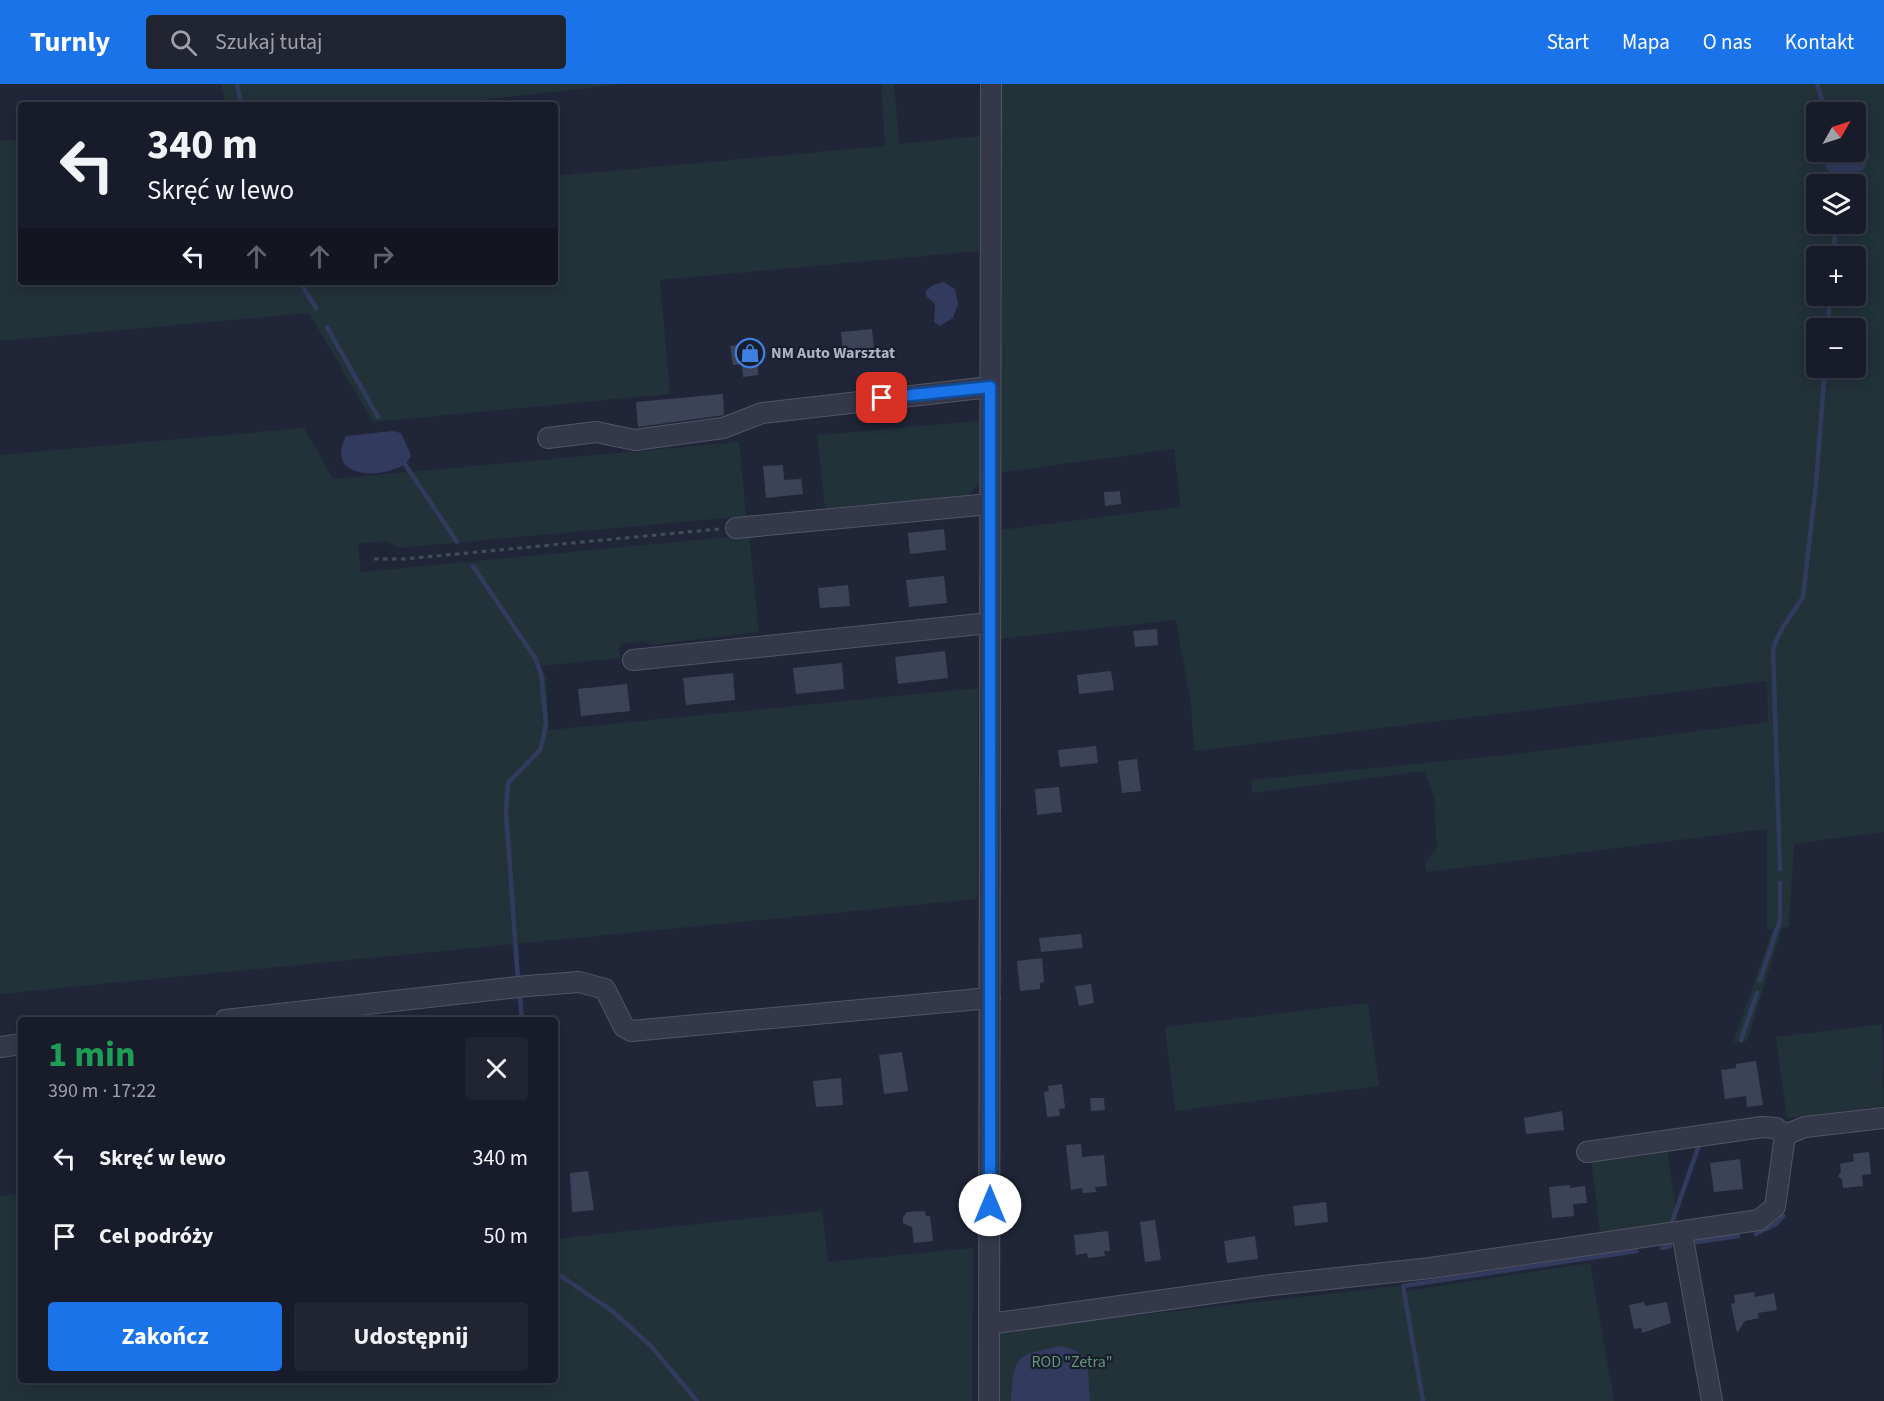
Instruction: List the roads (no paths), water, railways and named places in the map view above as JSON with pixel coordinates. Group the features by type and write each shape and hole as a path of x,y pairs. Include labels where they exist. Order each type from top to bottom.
{"street":[{"path":"989,1401 991,84"},
{"path":"549,438 596,432 635,440 723,428 762,413 990,387"},
{"path":"736,528 990,504"},
{"path":"633,660 989,623"},
{"path":"250,1017 446,994 579,982 605,988 620,1014 624,1027 631,1031 990,998"},
{"path":"0,1047 18,1044"},
{"path":"1785,1135 1805,1128 1884,1118"},
{"path":"1587,1152 1762,1127 1776,1128 1785,1135"},
{"path":"989,1324 1272,1285 1443,1267 1759,1220 1775,1207 1785,1135"},
{"path":"1682,1233 1712,1401"}],"water":[{"path":"1866,129 1869,157 1863,170 1847,174 1832,174 1824,162 1866,162"},
{"path":"944,282 955,289 958,304 953,318 940,326 934,322 935,304 926,296 926,291 933,285"},
{"path":"392,431 401,433 411,455 406,463 381,473 354,470 344,464 341,452 346,436"},
{"path":"1062,1346 1072,1349 1084,1359 1088,1373 1090,1401 1011,1401 1014,1373 1021,1359 1036,1352"}],"waterway":[{"path":"237,84 240,102"},
{"path":"1817,84 1822,99"},
{"path":"1834,246 1835,234"},
{"path":"302,285 316,308"},
{"path":"1829,306 1829,318"},
{"path":"327,327 378,417"},
{"path":"1780,869 1773,648 1783,627 1803,597 1816,484 1824,378"},
{"path":"404,463 457,542"},
{"path":"473,566 535,658 541,674 546,722 540,750 508,783 506,812 518,980"},
{"path":"1760,980 1780,920 1780,883"},
{"path":"1741,1040 1757,993"},
{"path":"520,998 522,1017"},
{"path":"1672,1222 1698,1148"},
{"path":"1756,1234 1776,1224 1783,1216"},
{"path":"1697,1242 1738,1236"},
{"path":"1662,1248 1670,1246"},
{"path":"1423,1401 1403,1286 1636,1251"},
{"path":"558,1274 611,1310 650,1345 697,1401"}],"place":[{"name":"NM Auto Warsztat","path":"750,353"}],"park label":[{"name":"ROD \"Zetra\"","path":"1072,1362"}]}
